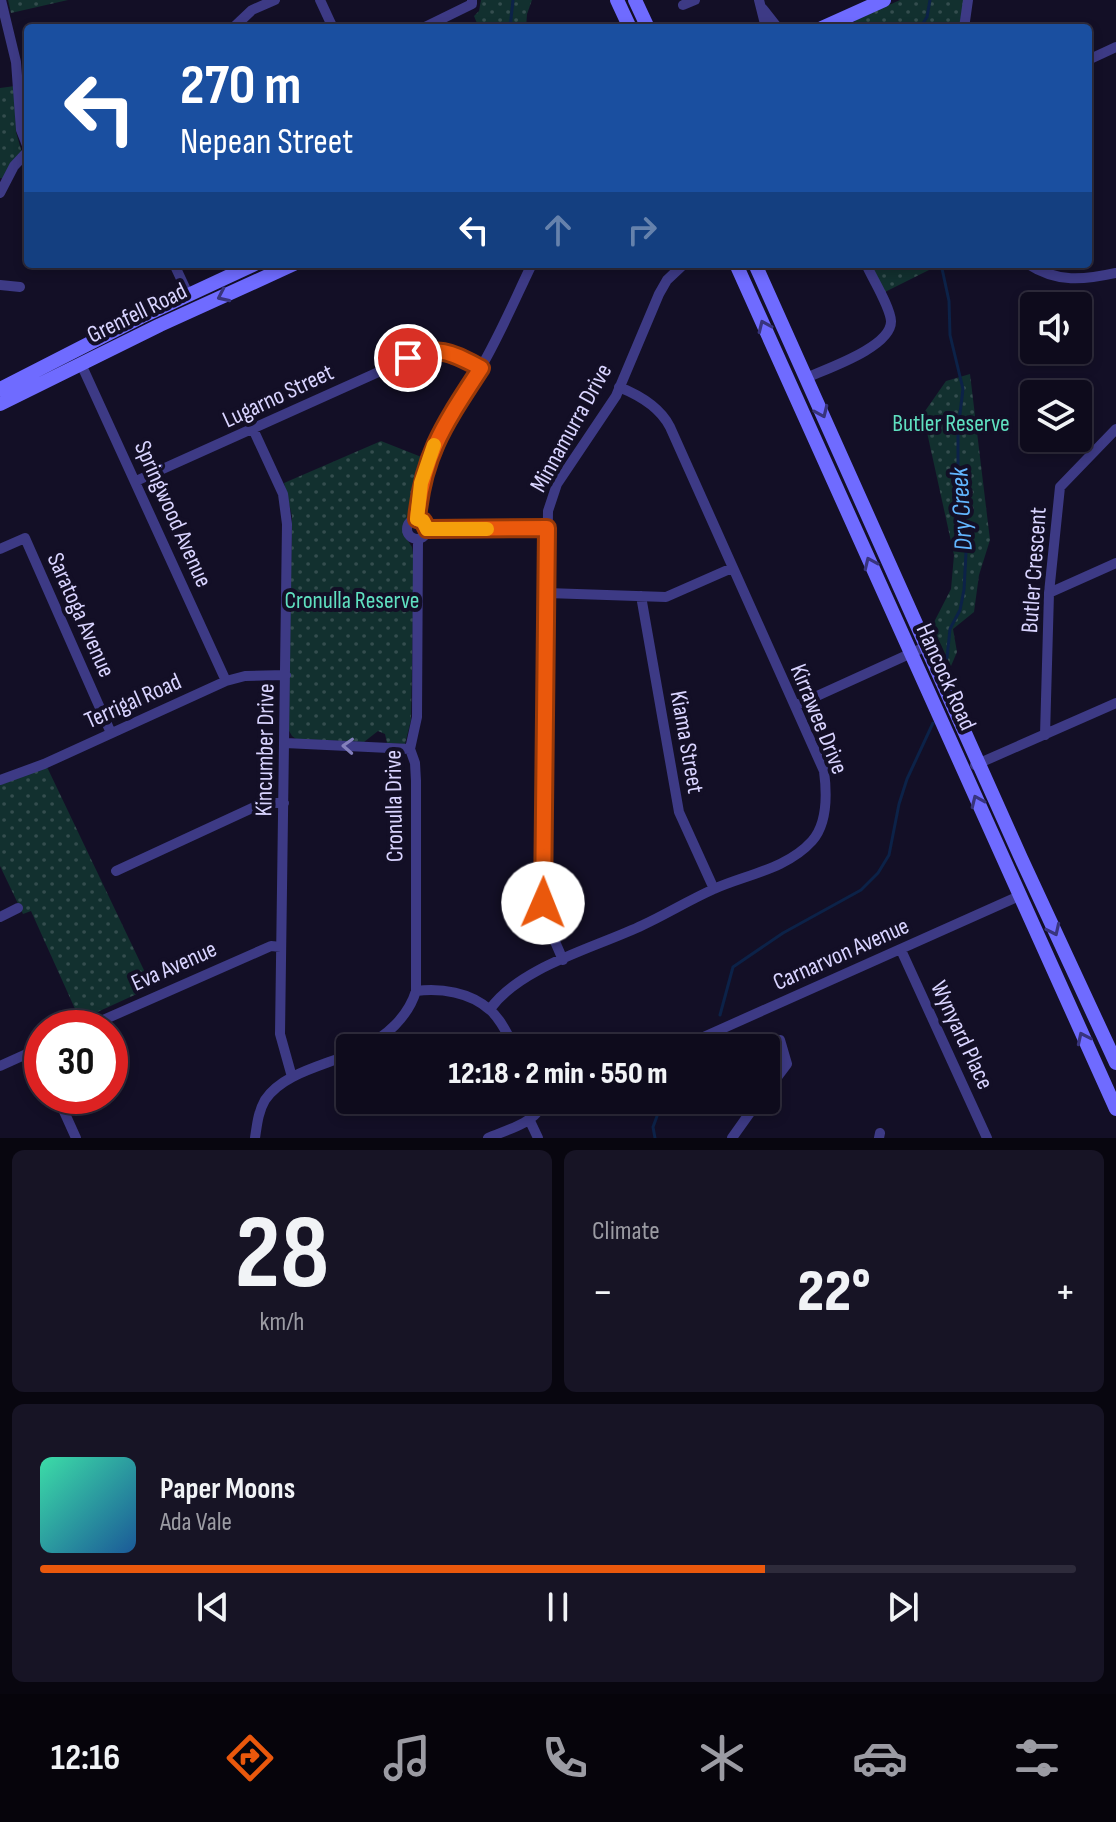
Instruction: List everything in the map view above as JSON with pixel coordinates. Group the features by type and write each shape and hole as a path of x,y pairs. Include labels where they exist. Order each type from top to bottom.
{"main road":[{"path":"617,0 628,24"},
{"path":"635,0 646,24"},
{"path":"840,24 884,0"},
{"name":"Grenfell Road","path":"0,389 246,268"},
{"name":"Grenfell Road","path":"0,404 285,268"},
{"name":"Hancock Road","path":"738,268 1116,1109"},
{"name":"Hancock Road","path":"757,268 1116,1063"},
{"path":"188,294 195,309"},
{"path":"1019,896 1035,889"}],"street":[{"path":"1,0 23,76 18,117 24,137"},
{"path":"237,24 252,10 275,0"},
{"path":"320,0 331,24"},
{"path":"432,24 463,10 472,4 472,0"},
{"path":"683,5 695,0"},
{"path":"965,24 968,0"},
{"path":"761,5 775,24"},
{"path":"1092,58 1116,47"},
{"path":"0,193 14,166 24,155"},
{"path":"176,268 188,294"},
{"path":"417,519 421,483 430,453 448,418 481,368 530,268"},
{"name":"Minnamurra Drive","path":"563,960 546,921 543,903 547,528 550,501 557,484 607,410 659,294 667,280 680,268"},
{"path":"806,378 877,344 890,328 891,318 868,268"},
{"path":"1034,268 1043,274 1072,280 1116,273"},
{"path":"0,285 20,287"},
{"name":"Lugarno Street","path":"136,481 423,352 451,353 481,368"},
{"name":"Springwood Avenue","path":"81,364 226,681"},
{"name":"Kirrawee Drive","path":"490,1009 513,985 714,889 761,873 790,857 812,841 823,819 827,794 824,771 663,414 635,394 619,387"},
{"name":"Kincumber Drive","path":"253,429 283,494 287,524 280,1034 292,1077"},
{"name":"Butler Crescent","path":"1045,735 1049,593 1060,487 1116,429"},
{"path":"417,519 423,521 427,529 426,534 418,539 409,535 407,529 412,520 417,519"},
{"path":"427,529 547,528"},
{"name":"Saratoga Avenue","path":"0,549 25,538 111,733"},
{"name":"Cronulla Drive","path":"416,991 415,772 410,749 417,717 418,539"},
{"path":"1049,593 1116,563"},
{"path":"547,593 666,597 732,568"},
{"name":"Kiama Street","path":"641,596 679,812 714,889"},
{"path":"795,706 927,646"},
{"name":"Terrigal Road","path":"0,780 14,777 226,681 245,676 286,675"},
{"path":"964,770 1116,703"},
{"path":"285,743 410,749"},
{"path":"116,871 263,803 284,803"},
{"name":"Carnarvon Avenue","path":"711,1034 1019,896"},
{"path":"0,917 18,908"},
{"name":"Eva Avenue","path":"126,1010 271,946 281,947"},
{"name":"Wynyard Place","path":"901,950 987,1138"},
{"path":"385,1034 401,1018 416,991 443,990 490,1009 506,1034"},
{"path":"780,1040 787,1064 780,1073"},
{"path":"0,1066 24,1056"},
{"path":"255,1138 266,1098 292,1077 336,1060"},
{"path":"65,1114 76,1138"},
{"path":"488,1138 538,1114"},
{"path":"732,1138 749,1114"},
{"path":"529,1119 538,1138"}],"green space":[{"path":"8,0 68,0 11,13"},
{"path":"481,0 532,0 526,24 477,24 474,16 479,11"},
{"path":"900,0 965,0 962,24 852,24"},
{"path":"15,86 16,132 22,153 5,179 0,178 0,88"},
{"path":"872,268 933,268 883,293"},
{"name":"Butler Reserve","path":"970,374 990,540 979,575 974,612 953,629 957,652 951,666 932,626 951,589 954,555 923,414 946,381"},
{"name":"Cronulla Reserve","path":"381,441 424,458 413,510 404,527 414,560 411,720 405,744 387,743 385,734 378,731 364,742 296,739 288,729 292,516 284,483"},
{"path":"47,767 152,987 102,1010 76,1010 31,911 23,914 0,866 0,785"}],"waterway":[{"path":"510,24 513,0"},
{"name":"Dry Creek","path":"923,24 930,0"},
{"name":"Dry Creek","path":"942,268 949,301 950,335 963,389 958,430 958,472 967,533 964,590 960,610 950,629 947,658"},
{"name":"Dry Creek","path":"720,1015 733,967 783,933 861,890 878,873 889,855 907,779 933,723"},
{"name":"Dry Creek","path":"655,1138 653,1127 658,1114"}],"slow traffic":[{"path":"434,445 421,483 417,519 426,524 427,529 487,529"}],"route":[{"path":"408,358 431,350 442,351 481,368 448,418 430,453 421,483 417,519 426,524 427,529 547,528 543,903"}]}
